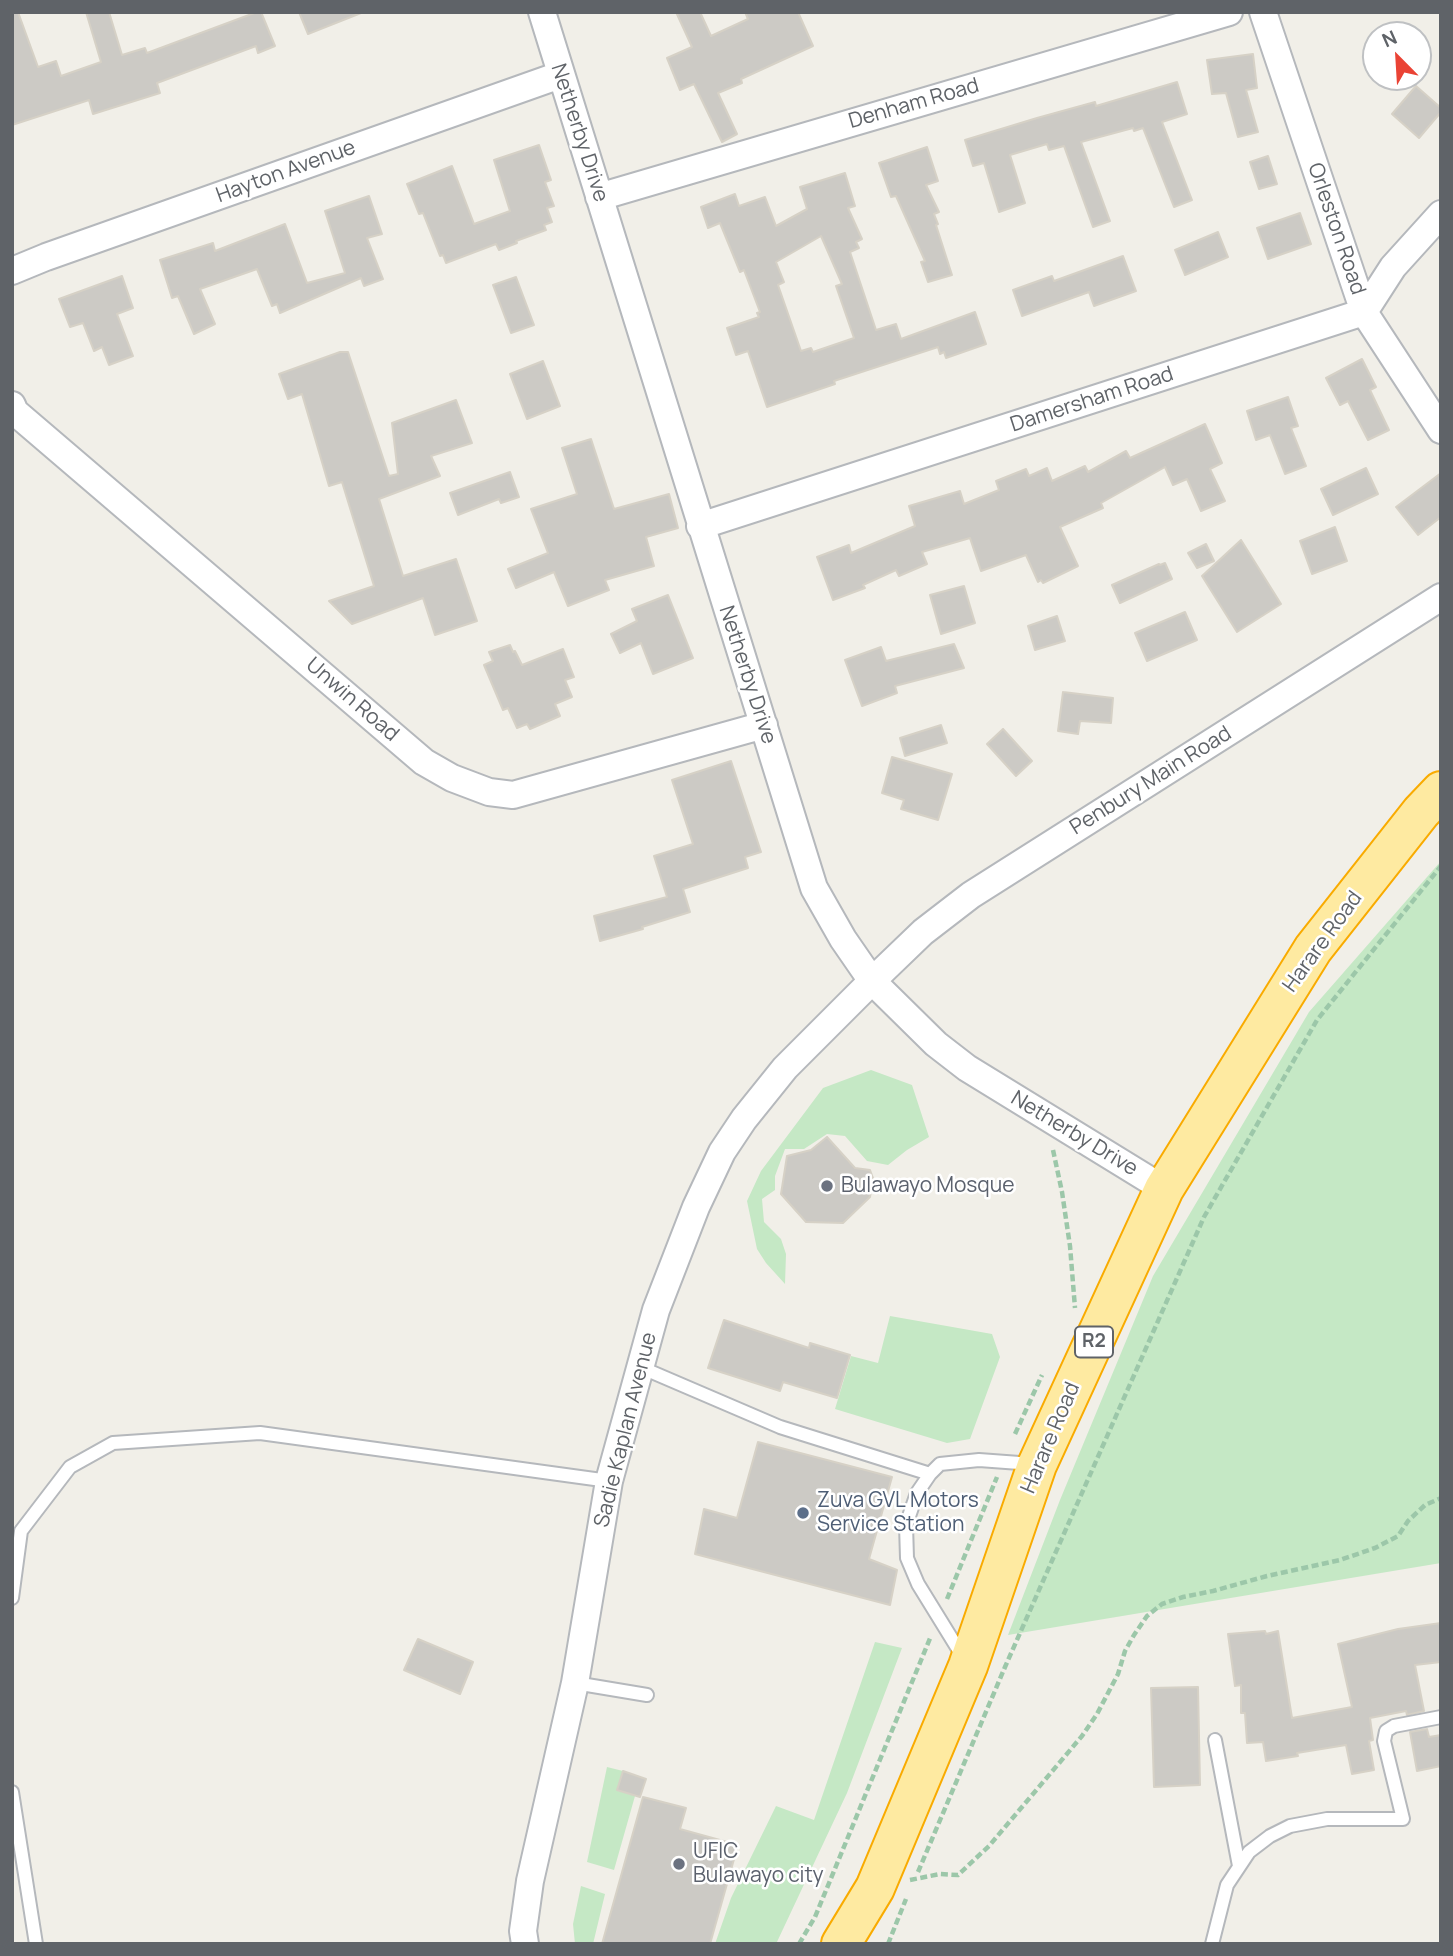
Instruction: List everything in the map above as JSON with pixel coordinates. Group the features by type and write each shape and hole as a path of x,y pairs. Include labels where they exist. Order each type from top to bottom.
{"highway":[{"name":"Harare Road","path":"841,1944 875,1888 968,1666 1020,1463 1164,1189 1313,949 1421,812 1441,791"}],"street":[{"name":"Netherby Drive","path":"542,12 814,888 843,939 872,981 936,1044 967,1068 1164,1189"},
{"name":"Denham Road","path":"599,197 1229,12"},
{"name":"Orleston Road","path":"1263,12 1364,312 1441,430"},
{"name":"Hayton Avenue","path":"12,271 560,75"},
{"path":"1364,312 1393,267 1441,214"},
{"name":"Damersham Road","path":"700,526 1364,312"},
{"name":"Unwin Road","path":"12,405 15,412 424,762 452,778 489,792 513,795 764,725"},
{"name":"Penbury Main Road","path":"872,981 923,932 971,895 1441,597"},
{"name":"Sadie Kaplan Avenue","path":"525,1944 523,1931 530,1881 575,1683 609,1481 656,1310 696,1207 722,1152 744,1119 785,1068 872,981"}],"lane":[{"path":"640,1367 780,1427 930,1474"},
{"path":"12,1598 21,1531 70,1467 113,1443 260,1433 609,1481"},
{"path":"968,1666 918,1584 906,1551 906,1525 917,1493 940,1464 979,1460 1020,1463"},
{"path":"575,1683 648,1695"},
{"path":"1212,1944 1227,1885 1249,1852 1270,1836 1290,1826 1327,1819 1403,1819 1384,1741 1386,1731 1394,1726 1441,1717"},
{"path":"1215,1740 1239,1866"},
{"path":"12,1791 36,1944"}],"path":[{"path":"888,1944 1005,1667 1204,1217 1317,1020 1441,866"},
{"path":"1049,1141 1062,1192 1070,1246 1075,1308 1069,1320"},
{"path":"800,1944 815,1917 939,1618 1020,1463 1026,1408 1044,1370"},
{"path":"875,1888 940,1874 958,1875 989,1846 1082,1736 1118,1674 1134,1634 1147,1616 1162,1604 1340,1560 1375,1548 1398,1536 1408,1521 1425,1505 1441,1498"}],"green space":[{"path":"1441,861 1441,1563 1008,1635 1060,1500 1153,1276 1309,1012"},
{"path":"871,1070 912,1085 929,1137 888,1165 867,1161 845,1136 827,1134 804,1149 785,1149 775,1176 775,1190 762,1199 764,1222 781,1239 786,1254 785,1284 757,1249 747,1201 761,1171 823,1088"},
{"path":"890,1316 992,1334 1000,1357 970,1439 947,1443 835,1409 851,1356 878,1363"},
{"path":"875,1642 902,1648 847,1793 776,1944 715,1944 731,1898 776,1806 814,1820"},
{"path":"607,1767 623,1771 617,1789 635,1796 614,1870 587,1862"},
{"path":"581,1886 605,1894 593,1944 575,1944 573,1924"}],"building":[{"path":"12,12 18,12 38,67 56,61 61,76 101,62 86,12 109,12 122,55 145,48 147,53 257,12 261,12 275,46 258,53 256,46 157,83 160,93 93,114 89,100 12,125"},
{"path":"299,12 361,12 361,13 308,34"},
{"path":"676,12 700,12 711,36 748,19 745,12 798,12 813,46 741,79 742,83 718,93 737,134 722,142 694,84 680,90 667,58 692,47"},
{"path":"1253,54 1257,88 1246,90 1258,132 1238,137 1226,93 1212,94 1207,60"},
{"path":"1177,82 1187,114 1162,122 1192,200 1174,207 1143,128 1134,131 1133,128 1081,142 1110,221 1093,227 1064,146 1049,150 1047,144 1010,155 1025,203 999,212 984,163 973,166 965,140 1095,102 1096,106"},
{"path":"1412,91 1422,91 1441,108 1441,112 1419,138 1392,114"},
{"path":"539,145 551,180 545,182 554,206 547,208 552,222 544,225 546,230 499,250 496,244 446,263 443,255 440,256 423,213 419,214 407,184 452,166 474,224 510,211 494,160"},
{"path":"927,147 938,181 926,185 939,212 934,214 938,224 936,225 952,275 928,282 921,262 925,261 896,196 891,197 879,163"},
{"path":"1268,156 1277,184 1259,189 1250,162"},
{"path":"845,173 855,206 848,208 862,239 856,242 859,248 850,252 876,330 896,324 901,339 975,312 986,344 946,358 944,352 940,354 938,347 834,381 835,384 767,407 748,351 736,355 727,328 759,317 757,313 760,312 744,270 740,272 720,223 708,228 701,207 735,194 739,206 765,197 776,226 807,209 800,187","holes":["821,236 842,284 836,286 854,338 813,352 811,348 801,351 778,285 784,282 776,262"]},
{"path":"369,196 382,234 367,238 383,279 364,286 361,278 280,313 277,304 272,306 257,269 200,289 215,324 194,334 178,296 172,298 160,260 213,243 215,251 285,224 307,283 345,273 325,211"},
{"path":"1300,213 1311,244 1268,259 1257,228"},
{"path":"1218,232 1228,257 1185,275 1175,250"},
{"path":"1123,256 1136,291 1094,306 1089,292 1022,316 1013,290 1052,276 1054,281"},
{"path":"122,276 133,308 117,314 133,356 109,365 102,347 94,351 83,323 70,327 59,299"},
{"path":"516,277 534,325 511,333 493,285"},
{"path":"340,352 348,352 389,476 398,474 392,423 456,400 472,443 431,456 440,476 379,499 403,576 456,559 477,621 435,635 423,598 352,624 329,601 374,586 342,482 329,486 302,394 288,399 279,374"},
{"path":"1362,359 1376,387 1370,390 1389,430 1368,440 1348,401 1340,405 1326,378"},
{"path":"543,361 560,406 527,419 510,374"},
{"path":"1288,397 1298,426 1291,428 1306,466 1285,474 1270,435 1256,440 1247,411"},
{"path":"1205,424 1222,463 1210,469 1225,501 1201,511 1187,479 1173,485 1165,467 1101,503 1103,508 1060,527 1078,566 1043,583 1041,580 1038,582 1026,555 981,571 970,538 922,552 927,564 899,576 896,570 863,585 865,588 833,600 817,557 849,545 851,553 915,526 909,506 960,491 964,504 999,490 996,481 1026,469 1029,476 1047,468 1052,481 1085,466 1088,472 1126,451 1130,458"},
{"path":"591,439 614,509 669,494 678,528 646,537 654,566 605,580 609,590 568,606 554,572 516,588 508,569 548,553 531,509 577,494 562,448"},
{"path":"1366,468 1378,494 1333,515 1321,489"},
{"path":"510,472 519,497 501,503 499,499 458,515 450,493"},
{"path":"1441,473 1441,517 1418,535 1396,507"},
{"path":"1335,527 1347,561 1312,574 1300,541"},
{"path":"1241,540 1281,604 1237,632 1202,576"},
{"path":"1206,544 1214,561 1197,568 1188,553"},
{"path":"1165,563 1172,579 1120,603 1112,585"},
{"path":"964,586 975,623 941,634 930,595"},
{"path":"668,595 693,658 653,674 641,643 620,653 611,634 637,621 632,609"},
{"path":"1185,612 1197,640 1147,661 1135,633"},
{"path":"1057,616 1065,641 1035,650 1028,626"},
{"path":"954,644 964,668 895,686 897,693 862,706 845,660 881,647 886,661"},
{"path":"510,645 522,665 563,649 574,677 565,680 572,697 555,704 560,716 530,729 527,724 517,728 508,708 503,710 484,665 493,661 489,652"},
{"path":"1063,692 1113,698 1111,723 1080,721 1078,734 1058,731"},
{"path":"941,725 947,743 905,756 900,738"},
{"path":"1003,729 1032,761 1016,776 987,744"},
{"path":"892,757 952,774 938,820 901,809 904,800 882,793"},
{"path":"731,761 761,852 745,857 748,868 683,889 690,912 600,941 594,916 667,897 654,856 693,844 672,780"},
{"name":"Bulawayo Mosque","path":"827,1137 855,1168 870,1170 873,1178 870,1197 843,1223 806,1222 781,1194 787,1156 811,1150"},
{"path":"724,1320 809,1348 810,1343 850,1355 837,1398 783,1382 780,1391 708,1368"},
{"path":"758,1442 892,1477 869,1559 897,1570 890,1605 695,1554 704,1509 737,1518"},
{"path":"1441,1623 1441,1662 1415,1665 1424,1711 1407,1715 1406,1711 1370,1718 1373,1740 1369,1741 1374,1770 1352,1774 1346,1745 1266,1761 1263,1742 1247,1743 1245,1713 1241,1713 1241,1685 1235,1686 1228,1634 1265,1631 1266,1634 1278,1631 1292,1718 1352,1707 1338,1644 1398,1629"},
{"path":"418,1639 473,1662 460,1694 404,1670"},
{"path":"1198,1687 1200,1785 1154,1787 1151,1688"},
{"path":"1427,1729 1429,1737 1441,1735 1441,1766 1417,1771 1410,1732"},
{"path":"623,1771 646,1779 640,1797 617,1790"},
{"name":"UFIC Bulawayo city","path":"643,1797 686,1808 680,1829 738,1845 710,1944 602,1944"}],"place":[{"name":"Bulawayo Mosque","path":"827,1186"},
{"name":"Zuva GVL Motors Service Station","path":"803,1513"},
{"name":"UFIC Bulawayo city","path":"679,1864"}]}
